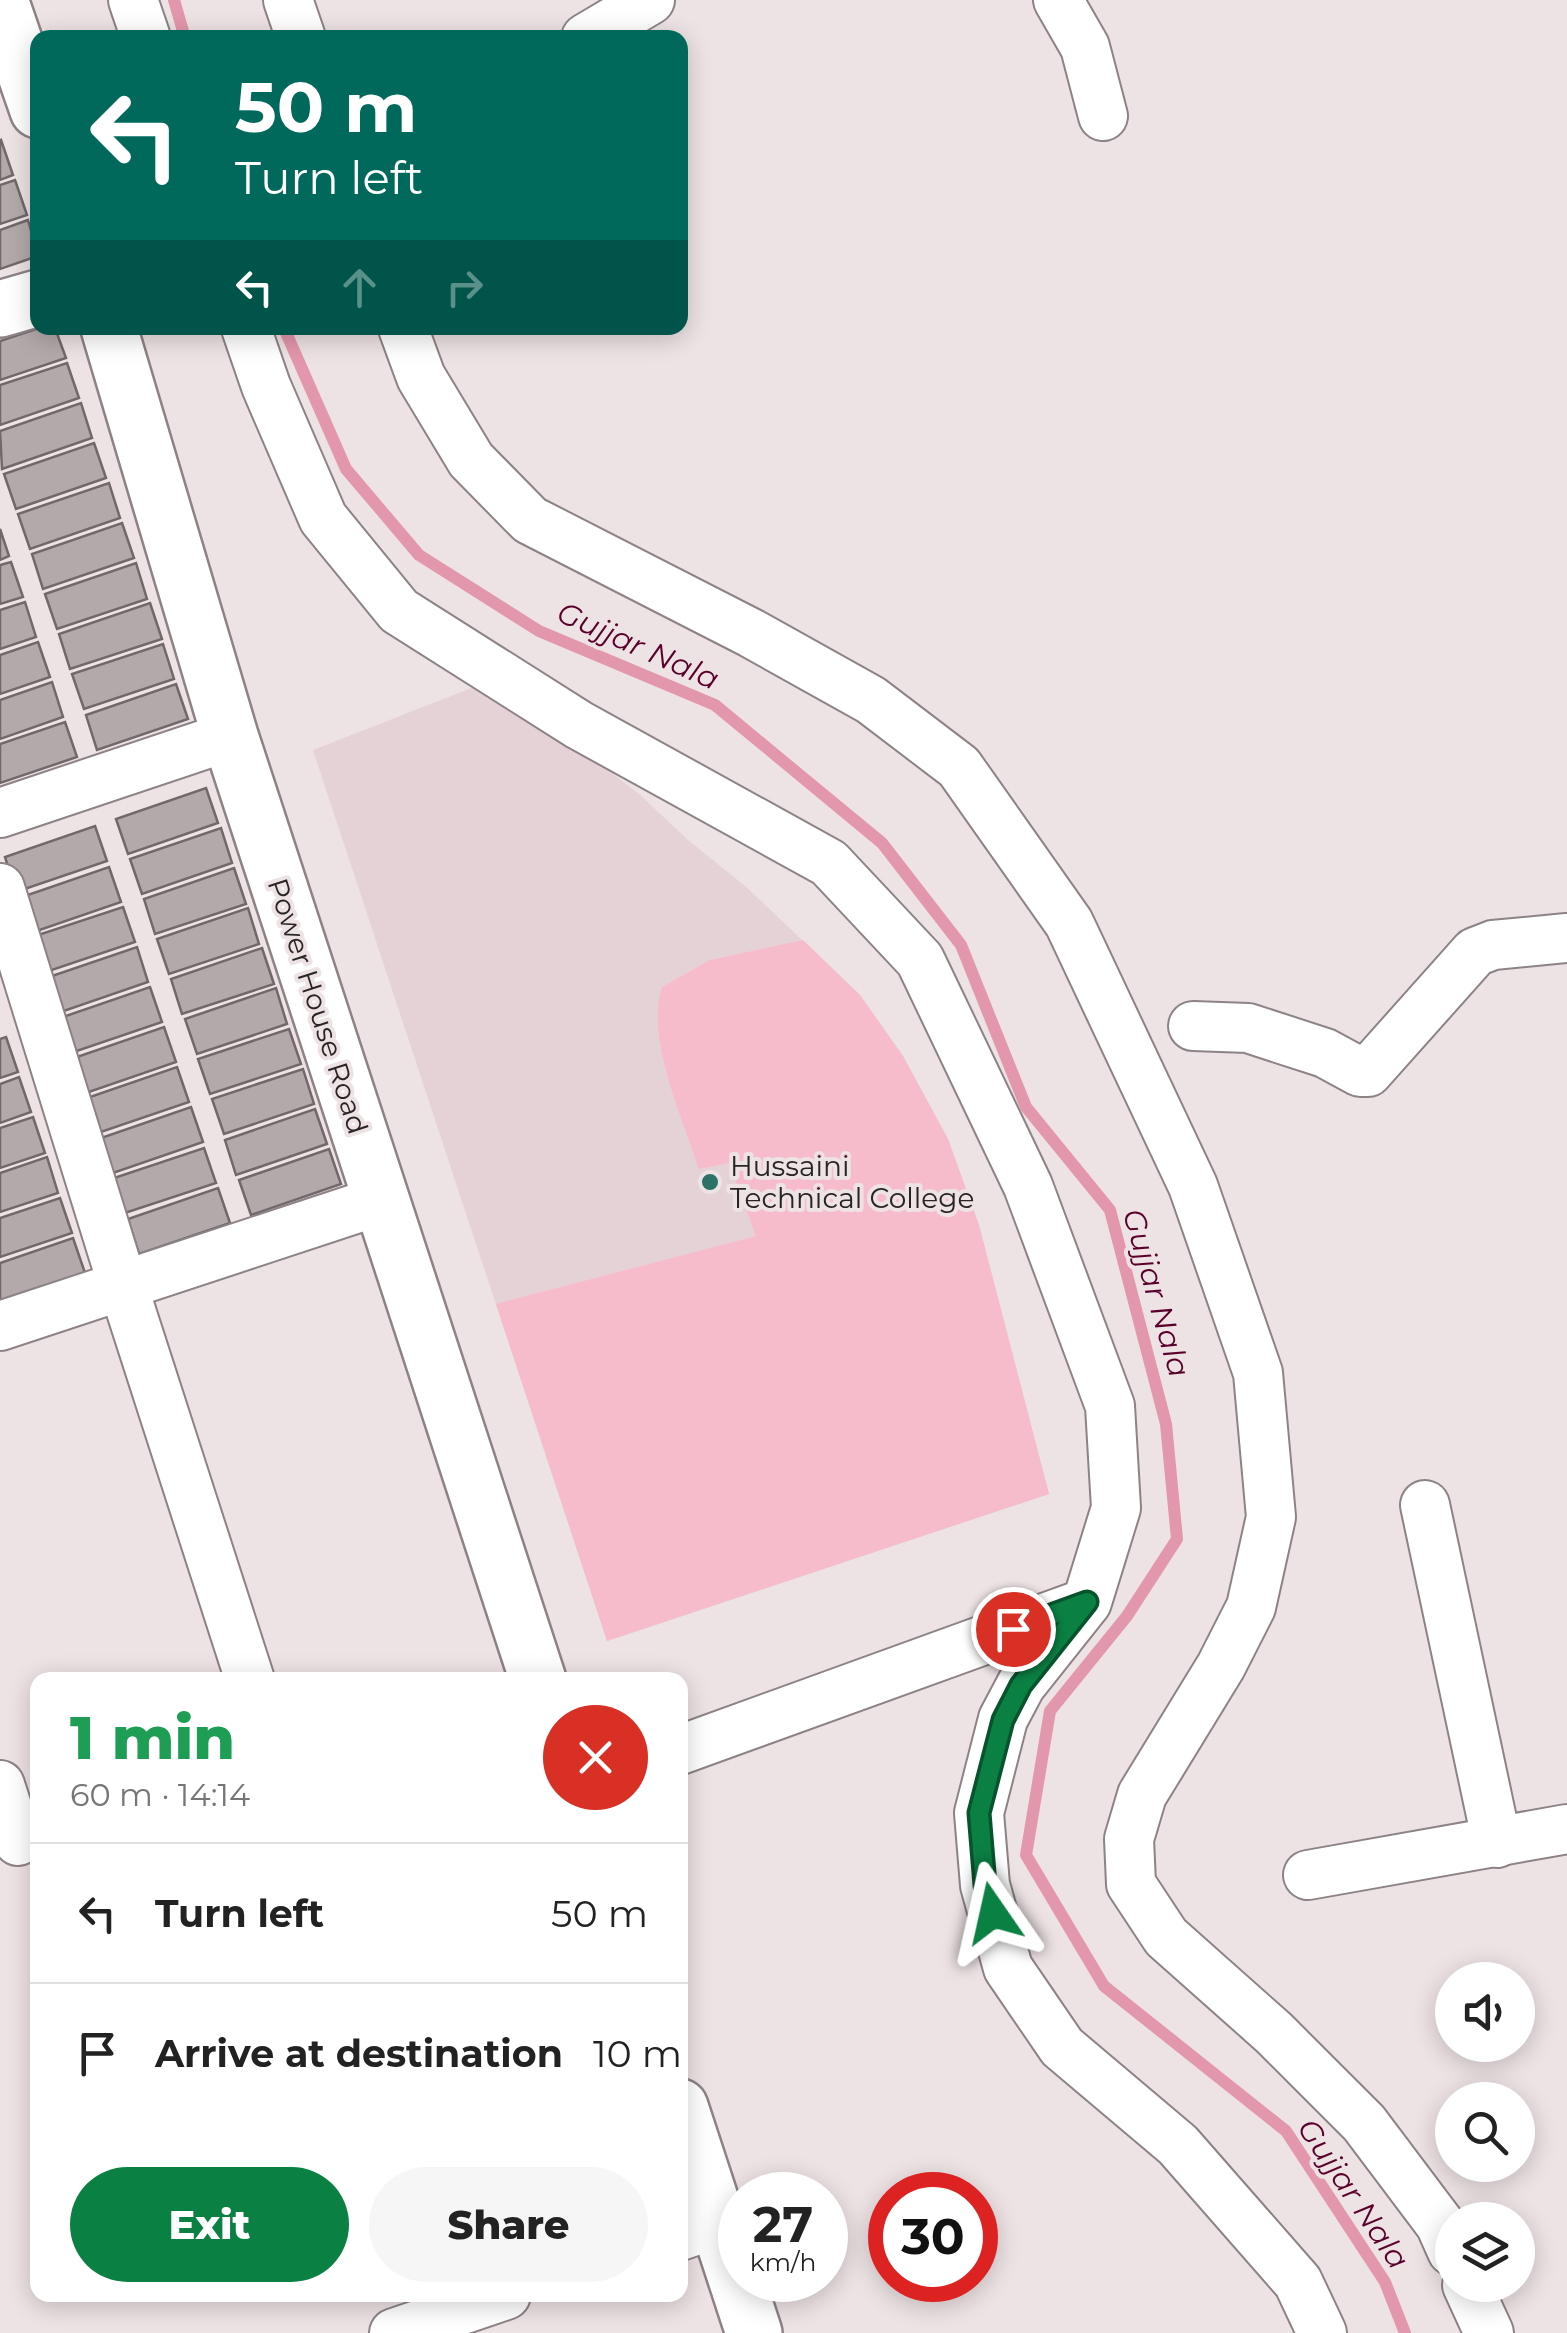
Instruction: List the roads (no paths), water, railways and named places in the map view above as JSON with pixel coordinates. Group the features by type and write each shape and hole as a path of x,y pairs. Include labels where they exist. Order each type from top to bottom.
{"street":[{"path":"0,0 30,87"},
{"path":"133,0 143,30"},
{"path":"288,0 299,30"},
{"path":"599,30 650,0"},
{"path":"1058,0 1085,47 1102,116"},
{"path":"0,309 30,300"},
{"name":"Power House Road","path":"111,335 230,736 382,1200 528,1672"},
{"path":"248,335 266,386 324,518 399,611 579,724 829,863 920,960 1028,1186 1110,1406 1116,1508 1087,1602 1021,1685 1003,1720 979,1813 985,1885 1008,1968 1062,2047 1178,2145 1298,2282 1322,2333"},
{"path":"406,335 421,377 471,460 530,520 633,576 752,633 871,700 959,767 1070,923 1194,1186 1258,1373 1271,1517 1251,1607 1221,1666 1142,1795 1129,1840 1131,1884 1166,1936 1274,2033 1364,2123 1435,2217"},
{"path":"0,813 230,736"},
{"path":"0,888 247,1672"},
{"path":"1194,1026 1248,1028 1368,1072 1476,952 1493,945 1567,938"},
{"path":"0,1326 382,1200"},
{"path":"1425,1505 1497,1844"},
{"path":"688,1747 1087,1602"},
{"path":"0,1785 19,1841"},
{"path":"1308,1875 1567,1829"},
{"path":"688,2159 699,2230 754,2333"},
{"path":"394,2333 485,2302"},
{"path":"1475,2302 1489,2333"}],"waterway":[{"name":"Gujjar Nala","path":"174,0 183,30"},
{"name":"Gujjar Nala","path":"287,335 346,469 419,555 539,631 715,705 882,843 961,945 1026,1107 1110,1210 1166,1424 1177,1539 1127,1616 1050,1711 1026,1855 1104,1986 1286,2131 1385,2282 1405,2333"}],"place":[{"name":"Hussaini Technical College","path":"710,1182"}]}
